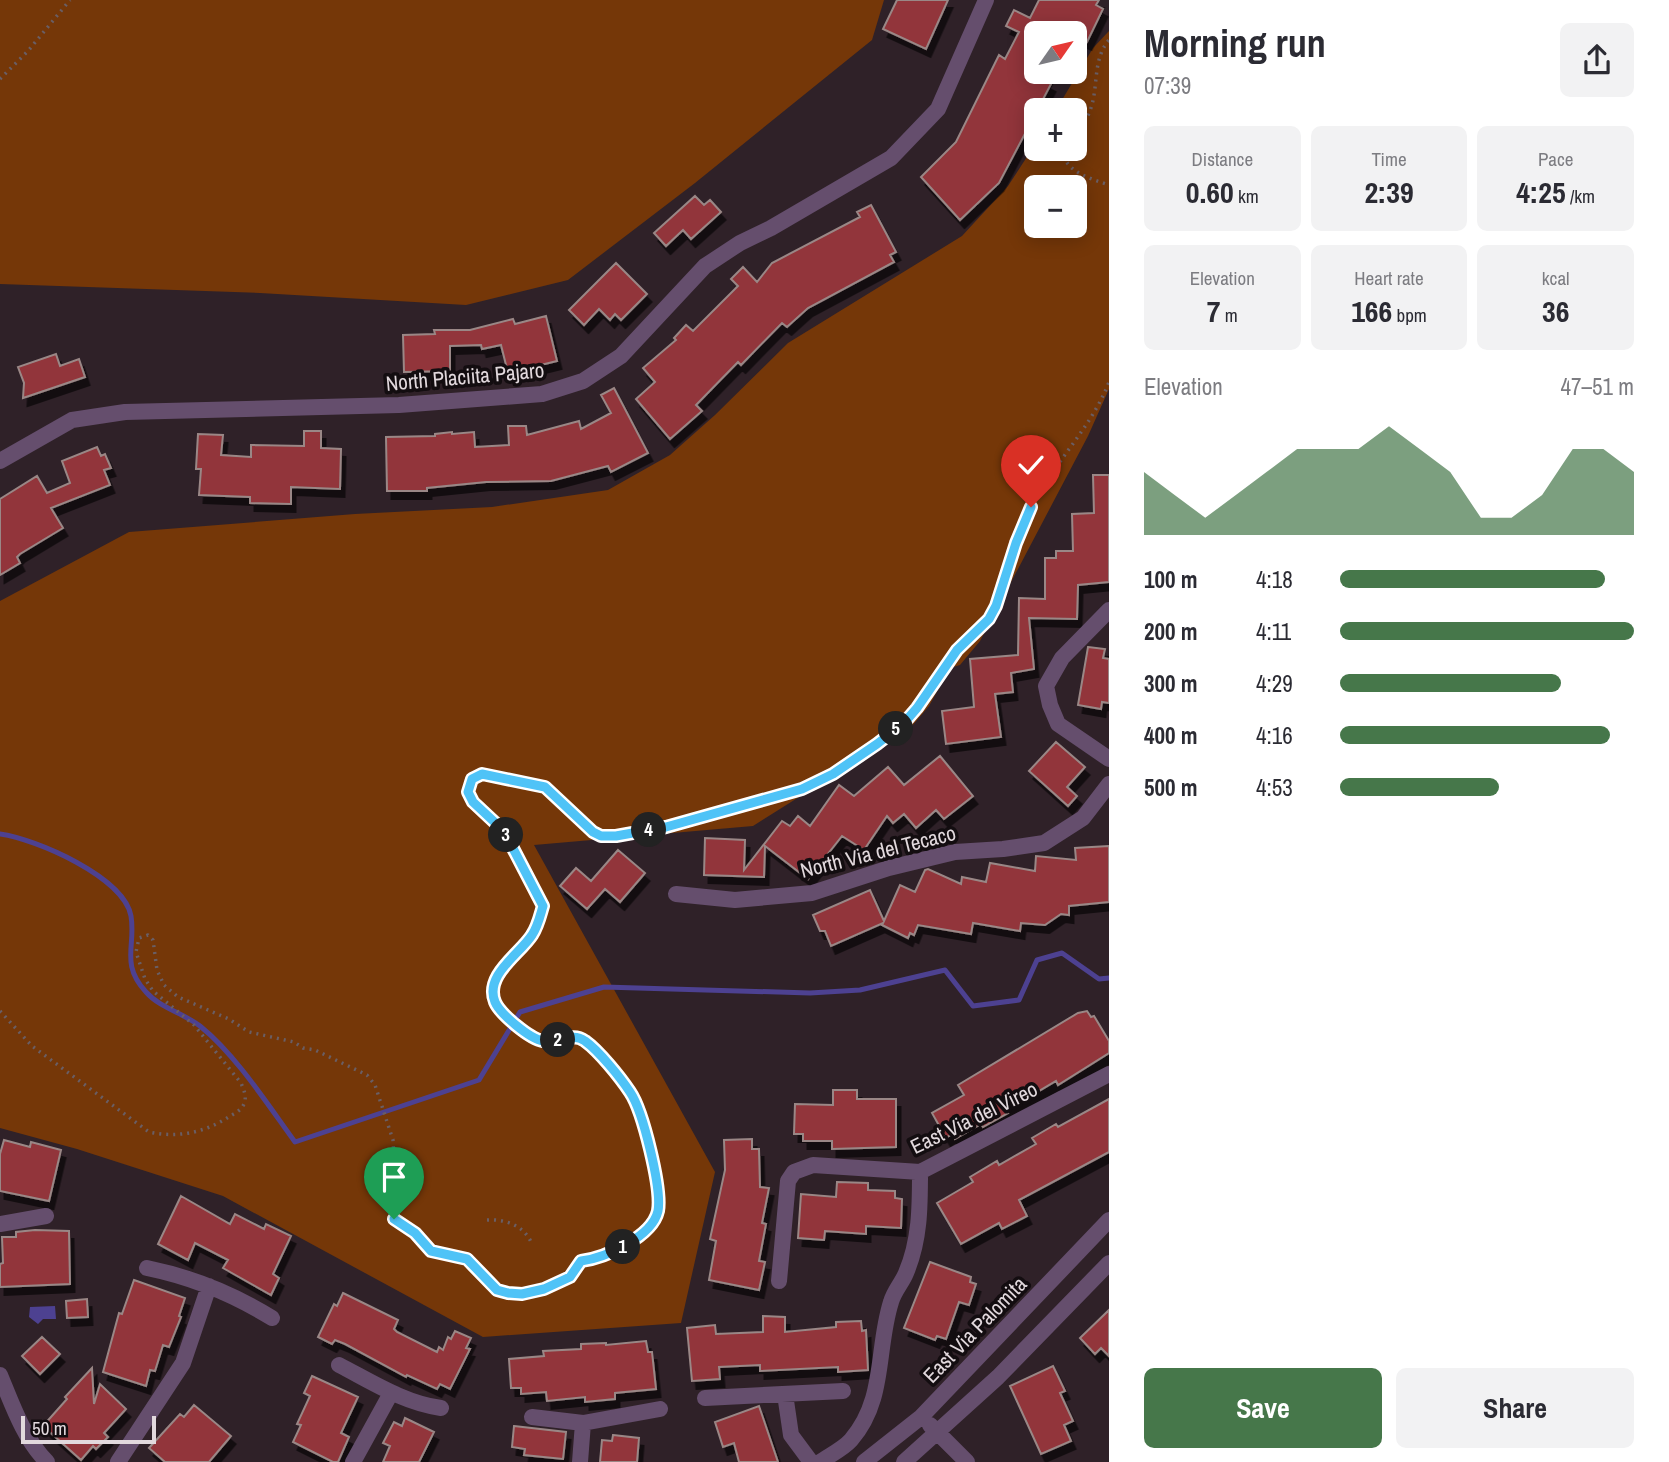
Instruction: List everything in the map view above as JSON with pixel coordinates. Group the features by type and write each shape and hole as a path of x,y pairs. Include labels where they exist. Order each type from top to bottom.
{"street":[{"name":"North Placiita Pajaro","path":"0,461 72,420 125,412 399,405 542,394 583,381 621,356 705,266 740,243 771,228 891,158 938,109 986,0"},
{"path":"1109,610 1062,657 1046,686 1058,724 1109,759"},
{"name":"North Via del Tecaco","path":"676,894 735,900 812,893 889,868 954,852 1044,843 1083,818 1109,784"},
{"name":"East Via del Vireo","path":"779,1281 788,1181 794,1172 813,1165 920,1172 1109,1074"},
{"path":"820,1462 850,1441 866,1417 878,1388 883,1331 892,1299 906,1273 918,1237 920,1172"},
{"path":"0,1224 46,1216"},
{"name":"East Via Palomita","path":"864,1462 921,1417 1109,1220"},
{"path":"904,1462 998,1377 1109,1263"},
{"path":"146,1268 183,1275 272,1318"},
{"path":"118,1462 183,1363 209,1286"},
{"path":"339,1365 391,1393 423,1405 441,1408"},
{"path":"0,1374 18,1418 47,1462"},
{"path":"705,1398 843,1391"},
{"path":"353,1462 391,1393"},
{"path":"785,1394 790,1435 811,1462"},
{"path":"532,1417 583,1423 660,1409"},
{"path":"921,1417 967,1462"},
{"path":"580,1462 583,1423"}],"path":[{"path":"0,79 28,51 70,0"},
{"path":"1087,116 1093,100 1098,61 1102,48 1109,40"},
{"path":"1065,161 1084,176 1109,185"},
{"path":"0,1011 32,1046 149,1132 183,1134 219,1123 240,1110 245,1103 245,1093 241,1083 194,1025 163,1001 145,979 136,952 139,937 148,935 153,940 157,970 164,985 178,997 229,1019 249,1032 294,1042 303,1048 330,1055 367,1075 381,1100 393,1140 394,1159 386,1190 387,1208 394,1219 415,1233 431,1251 467,1259 497,1290 522,1294 544,1289 570,1277 581,1261 611,1253 626,1245 653,1222 658,1212 655,1173 639,1108 631,1093 586,1041 571,1037 544,1042 531,1037 497,1006 493,990 502,969 531,937 538,925 543,906 504,831 473,802 468,792 472,779 482,774 545,787 593,832 601,836 616,836 666,827 727,811 802,789 833,774 904,723 930,691 957,650 989,619 1031,507 1089,421 1109,382"},
{"path":"487,1220 510,1222 529,1236 532,1244"}],"shaded area":[{"path":"0,0 884,0 872,40 695,183 568,280 466,305 260,293 0,284"},
{"path":"1109,31 1109,389 1088,436 980,641 960,665 950,668 929,706 912,726 753,826 534,845 715,1172 681,1323 483,1337 223,1196 77,1149 0,1128 0,601 129,532 355,514 492,507 608,490 670,455 788,343 962,236 1008,186 1024,161 1087,161 1087,98 1063,98 1072,84 1087,84 1087,58"},
{"path":"55,1306 56,1319 43,1319 38,1324 29,1317 30,1307"}],"building":[{"path":"897,0 948,0 926,49 883,29"},
{"path":"1039,0 1099,0 1096,5 1103,9 1087,42 1087,21 1024,21 1024,84 1051,84 1044,98 1024,98 1024,135 999,183 960,220 921,177 956,142 999,55 1005,59 1019,32 1006,26 1014,10 1030,18"},
{"path":"695,196 704,205 710,200 721,212 691,239 683,230 666,246 654,233"},
{"path":"871,205 896,252 890,255 894,262 808,308 787,327 782,323 741,365 738,362 696,405 702,411 670,439 636,399 655,382 643,368 676,340 674,338 686,325 693,331 738,286 731,279 743,267 757,282 772,263 860,217 857,212"},
{"path":"616,263 647,294 621,320 615,314 610,320 599,309 584,325 569,310"},
{"path":"546,316 557,361 508,373 501,345 482,349 481,345 450,346 450,371 404,372 403,335 435,334 434,330 470,330 513,319 515,324"},
{"path":"56,354 60,366 79,359 85,377 23,398 24,383 18,367"},
{"path":"614,388 648,453 611,472 608,466 551,481 486,482 427,488 427,491 387,491 386,437 474,432 475,447 509,445 508,426 526,426 527,435 579,421 581,429 611,413 601,395"},
{"path":"304,431 321,431 321,448 341,449 340,489 291,487 291,504 250,503 250,497 199,495 201,469 196,469 198,434 223,435 221,455 251,457 251,445 304,446"},
{"path":"97,447 101,456 105,454 111,468 104,470 110,485 51,508 63,528 20,554 17,557 20,563 0,575 0,499 37,476 47,493 70,483 62,461"},
{"path":"1093,475 1109,475 1109,582 1078,585 1077,619 1029,618 1034,669 1011,673 1013,692 995,694 1001,737 946,744 942,711 974,707 970,659 1018,655 1019,598 1045,599 1045,558 1056,558 1056,551 1073,551 1072,514 1094,513"},
{"path":"1088,647 1105,649 1103,658 1109,659 1109,703 1102,702 1101,709 1078,705"},
{"path":"1056,742 1085,767 1067,787 1077,796 1068,806 1029,771"},
{"path":"940,756 973,796 944,819 936,810 916,828 904,814 893,823 887,816 864,850 842,836 808,879 765,846 764,877 704,875 705,838 745,840 744,870 782,821 790,826 798,816 810,826 839,785 854,796 888,767 904,785"},
{"path":"1109,846 1109,902 1069,906 1069,915 1061,914 1045,925 1021,923 1020,931 973,923 971,934 918,925 914,935 910,933 908,938 882,925 883,923 831,946 825,931 820,931 813,915 870,890 884,921 900,885 915,892 925,870 928,869 961,884 962,877 986,882 990,863 1035,871 1036,856 1076,860 1075,848"},
{"path":"618,850 645,873 620,902 605,889 587,909 560,886 576,868 591,881"},
{"path":"1087,1011 1091,1017 1094,1016 1109,1041 1109,1053 1058,1085 1056,1081 983,1127 981,1124 955,1139 952,1134 946,1138 932,1113 964,1095 958,1085 1078,1013"},
{"path":"833,1090 857,1090 857,1099 896,1099 896,1147 832,1149 832,1141 803,1141 803,1134 794,1134 795,1104 833,1105"},
{"path":"1109,1099 1109,1152 1019,1200 1027,1216 1002,1229 999,1223 961,1244 937,1203 973,1182 970,1177 997,1161 999,1165 1036,1144 1032,1138"},
{"path":"752,1139 752,1149 759,1149 760,1187 769,1188 762,1223 766,1224 759,1261 765,1262 759,1290 709,1280 716,1241 710,1239 725,1170 724,1140"},
{"path":"4,1140 30,1147 31,1142 61,1150 49,1201 0,1191 0,1154"},
{"path":"837,1182 868,1183 868,1190 895,1191 895,1198 902,1199 901,1228 866,1226 866,1234 825,1231 824,1240 798,1238 801,1194 836,1197"},
{"path":"181,1196 230,1224 235,1214 264,1229 266,1224 291,1236 273,1274 279,1278 271,1295 223,1268 228,1260 195,1243 188,1260 158,1244"},
{"path":"69,1231 70,1284 0,1287 2,1237 16,1237 16,1232"},
{"path":"930,1262 971,1277 970,1282 976,1284 969,1305 959,1302 946,1339 937,1336 935,1340 904,1328"},
{"path":"134,1280 185,1298 169,1347 163,1345 155,1371 150,1370 146,1386 103,1372 119,1313 122,1314"},
{"path":"343,1293 398,1320 394,1329 397,1332 437,1352 439,1347 443,1350 448,1337 451,1339 455,1331 471,1338 466,1348 470,1349 450,1389 440,1384 437,1389 407,1375 406,1377 345,1344 335,1340 332,1344 318,1337 334,1304 337,1306"},
{"path":"87,1299 88,1317 67,1318 66,1301"},
{"path":"1109,1310 1109,1356 1101,1348 1095,1354 1080,1338"},
{"path":"763,1316 785,1317 785,1332 836,1327 836,1322 861,1321 862,1331 866,1330 868,1370 838,1372 838,1367 760,1371 760,1365 719,1367 720,1379 692,1381 687,1328 715,1325 716,1334 763,1332"},
{"path":"42,1337 60,1354 40,1374 22,1356"},
{"path":"646,1341 648,1352 652,1352 656,1389 615,1393 615,1399 585,1402 585,1397 547,1401 546,1392 521,1394 521,1388 511,1388 509,1359 544,1356 543,1351 581,1349 581,1344 606,1345"},
{"path":"1053,1366 1065,1391 1060,1393 1073,1421 1064,1425 1071,1441 1041,1454 1010,1386"},
{"path":"92,1368 94,1404 100,1384 126,1409 104,1433 108,1437 96,1449 93,1446 81,1460 43,1426"},
{"path":"312,1376 358,1397 341,1433 349,1437 338,1462 293,1442 301,1425 297,1424 310,1396 304,1393"},
{"path":"194,1405 231,1436 209,1462 165,1462 149,1448 180,1414 184,1417"},
{"path":"759,1406 778,1462 739,1462 734,1443 723,1447 715,1422"},
{"path":"405,1418 434,1432 419,1462 383,1462 390,1446 383,1443 394,1422 402,1426"},
{"path":"514,1426 566,1432 563,1459 524,1455 525,1449 512,1447"},
{"path":"613,1435 639,1438 637,1462 600,1462 602,1440 612,1441"}],"waterway":[{"path":"0,834 35,843 55,852 96,874 113,887 125,901 131,916 131,964 138,982 158,1002 200,1026 226,1051 295,1142 479,1080 520,1012 604,987 810,993 860,990 945,970 973,1006 1019,1000 1037,960 1062,953 1099,979 1109,978"}],"route":[{"path":"394,1219 415,1233 431,1251 467,1259 497,1290 522,1294 544,1289 558,1280 570,1277 581,1261 611,1253 626,1245 653,1222 658,1212 655,1173 639,1108 631,1093 586,1041 571,1037 544,1042 531,1037 497,1006 493,990 502,969 531,937 538,925 543,906 504,831 473,802 468,792 472,779 482,774 545,787 593,832 601,836 616,836 666,827 727,811 802,789 833,774 904,723 930,691 957,650 989,619 1031,507"}]}
